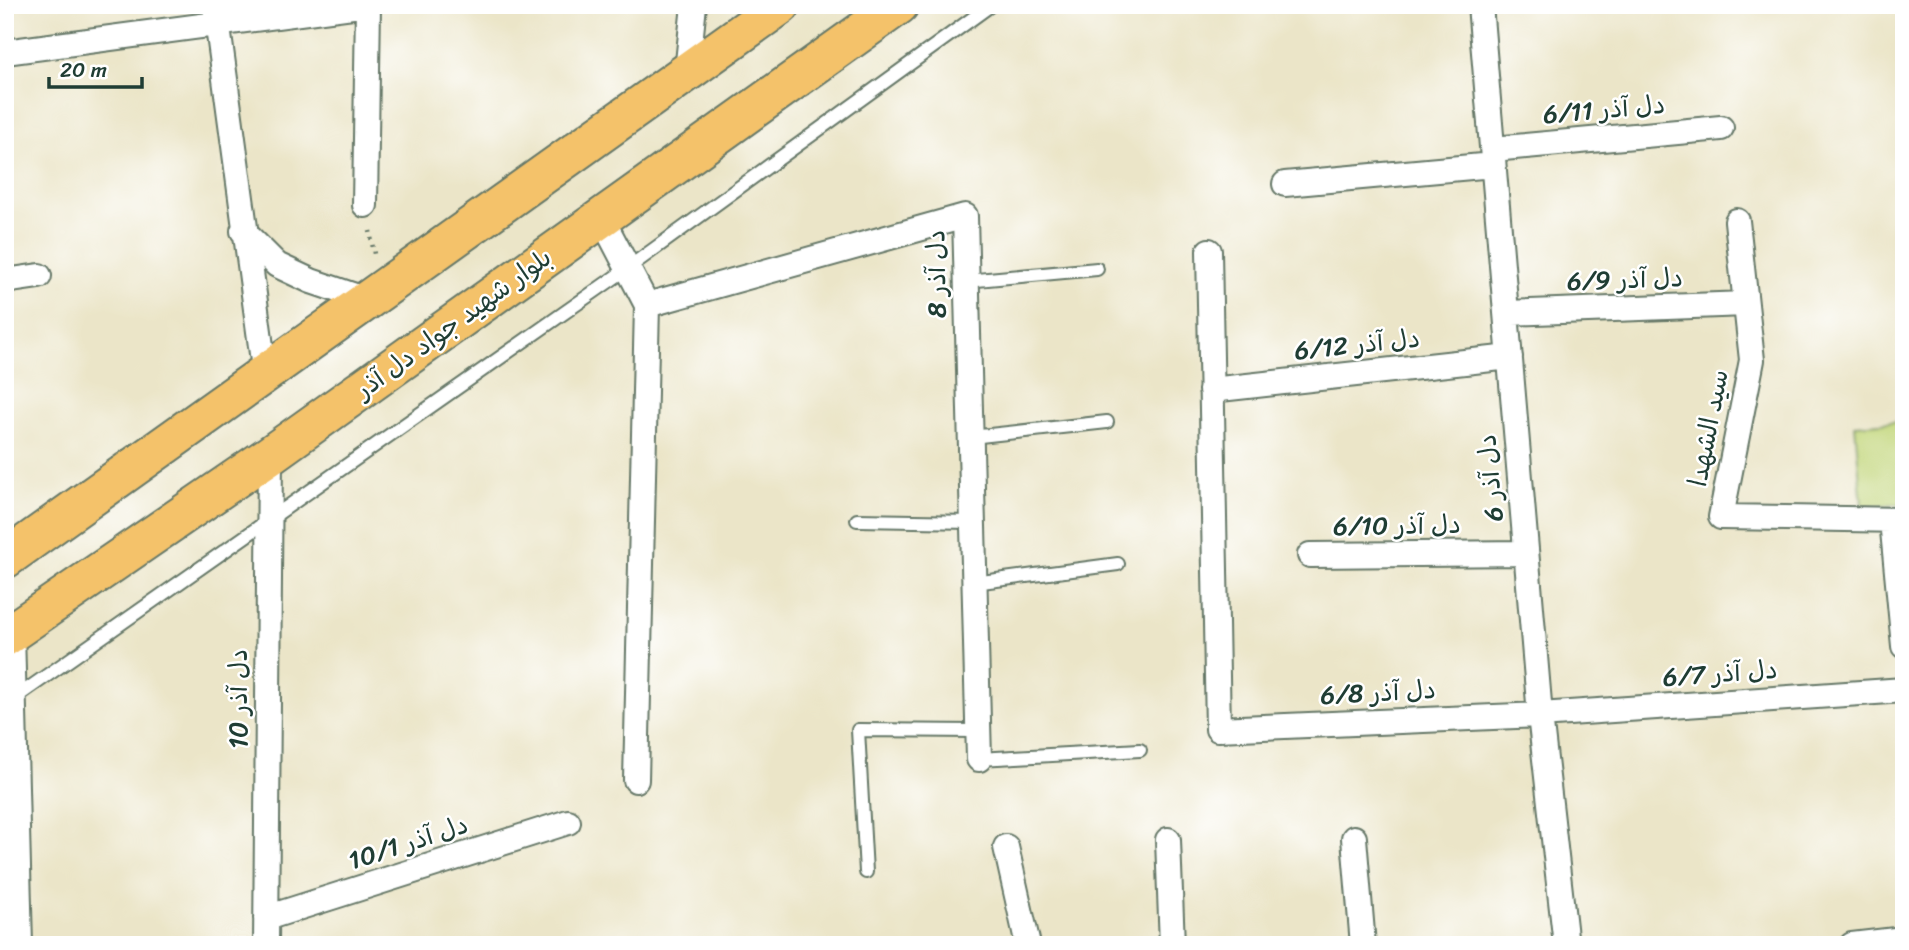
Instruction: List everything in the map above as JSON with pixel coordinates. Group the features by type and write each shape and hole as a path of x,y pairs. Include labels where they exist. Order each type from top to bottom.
{"main road":[{"path":"5,559 265,376 781,5"},
{"name":"بلوار شهید جواد دل آذر","path":"8,635 270,455 899,5"}],"street":[{"path":"5,52 216,15 360,5"},
{"path":"365,205 369,5"},
{"path":"687,72 694,5"},
{"name":"دل آذر 6","path":"1480,5 1540,715 1566,945"},
{"path":"216,15 243,231 265,376"},
{"name":"دل آذر 6/11","path":"1285,184 1721,128"},
{"name":"دل آذر 8","path":"647,305 965,216 979,759"},
{"path":"601,217 647,305 636,780"},
{"name":"سید الشهدا","path":"1737,221 1752,360 1721,517 1898,520"},
{"path":"243,231 277,265 311,281 375,297"},
{"path":"1209,251 1211,390"},
{"path":"5,281 39,276"},
{"name":"دل آذر 6/9","path":"1506,313 1745,304"},
{"name":"دل آذر 6/12","path":"1211,390 1510,357"},
{"name":"دل آذر 6/8","path":"1211,390 1218,729 1540,715"},
{"name":"دل آذر 10","path":"266,945 270,455"},
{"path":"1898,520 1904,646"},
{"name":"دل آذر 6/10","path":"1310,555 1526,553"},
{"path":"8,635 20,945"},
{"name":"دل آذر 6/7","path":"1540,715 1904,690"},
{"name":"دل آذر 10/1","path":"266,918 568,822"},
{"path":"1354,838 1363,945"},
{"path":"1168,840 1172,945"},
{"path":"1006,847 1028,945"},
{"path":"1852,945 1904,939"}],"lane":[{"path":"9,702 269,517 628,268 991,5"},
{"path":"966,281 1097,269"},
{"path":"971,437 1107,422"},
{"path":"857,520 972,522"},
{"path":"974,583 1118,564"},
{"path":"866,872 858,730 978,731"},
{"path":"979,759 1140,750"}],"path":[{"path":"365,205 375,297"}],"green space":[{"path":"1904,421 1904,504 1862,506 1855,425"}]}
